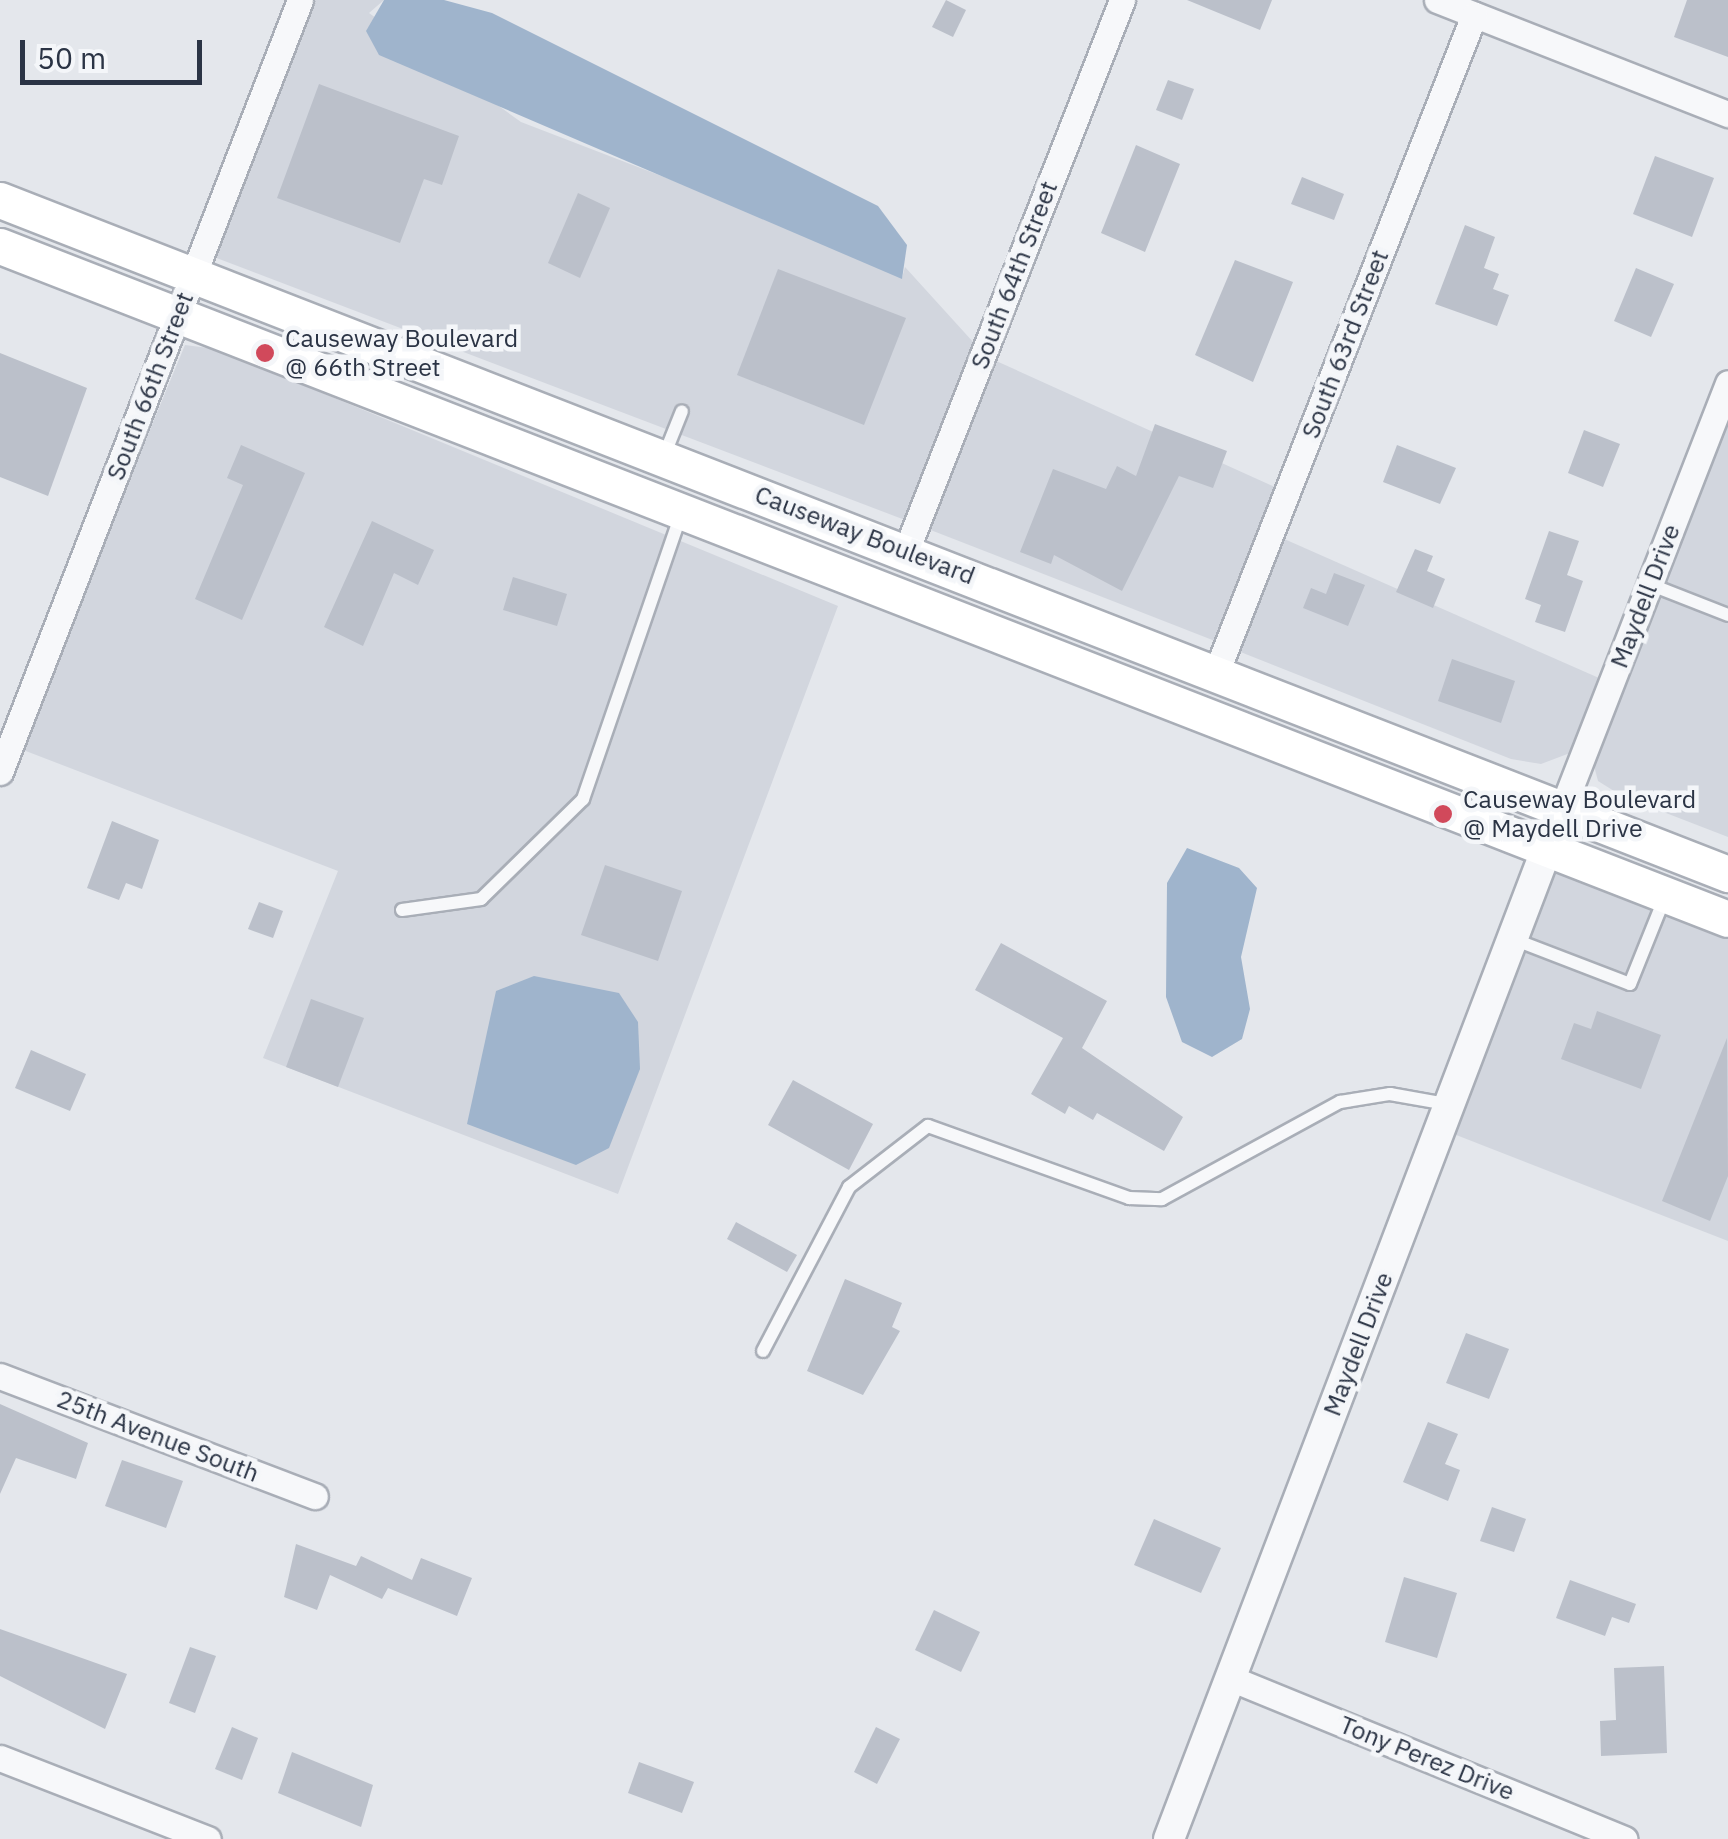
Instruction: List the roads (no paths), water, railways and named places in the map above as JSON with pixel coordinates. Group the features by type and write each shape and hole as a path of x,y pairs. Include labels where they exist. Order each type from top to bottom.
{"main road":[{"name":"Causeway Boulevard","path":"0,200 906,550 1728,874"},
{"name":"Causeway Boulevard","path":"0,246 1728,919"},
{"path":"462,429 526,430 624,467 646,470 663,458"}],"street":[{"name":"South 66th Street","path":"0,772 300,0"},
{"name":"South 64th Street","path":"906,550 1122,0"},
{"path":"1437,0 1728,114"},
{"name":"South 63rd Street","path":"1216,672 1474,14"},
{"name":"Maydell Drive","path":"1169,1839 1728,383"},
{"name":"25th Avenue South","path":"0,1376 315,1496"},
{"name":"Tony Perez Drive","path":"1230,1678 1624,1839"},
{"path":"0,1758 208,1839"}],"lane":[{"path":"663,458 682,411"},
{"path":"402,910 481,899 582,799 681,514"},
{"path":"1649,584 1728,614"},
{"path":"1513,939 1630,984 1666,895"},
{"path":"763,1351 848,1187 928,1126 1129,1198 1162,1199 1340,1102 1390,1094 1450,1105"}],"water":[{"path":"384,0 444,0 492,13 878,206 907,245 902,279 379,55 366,31"},
{"path":"1187,848 1239,868 1257,888 1241,957 1250,1009 1242,1039 1212,1057 1182,1042 1166,997 1167,883"},
{"path":"534,976 619,993 638,1022 640,1069 609,1148 576,1165 467,1124 496,991"}],"place":[{"name":"Causeway Boulevard @ 66th Street","path":"265,353"},
{"name":"Causeway Boulevard @ Maydell Drive","path":"1443,814"}]}
